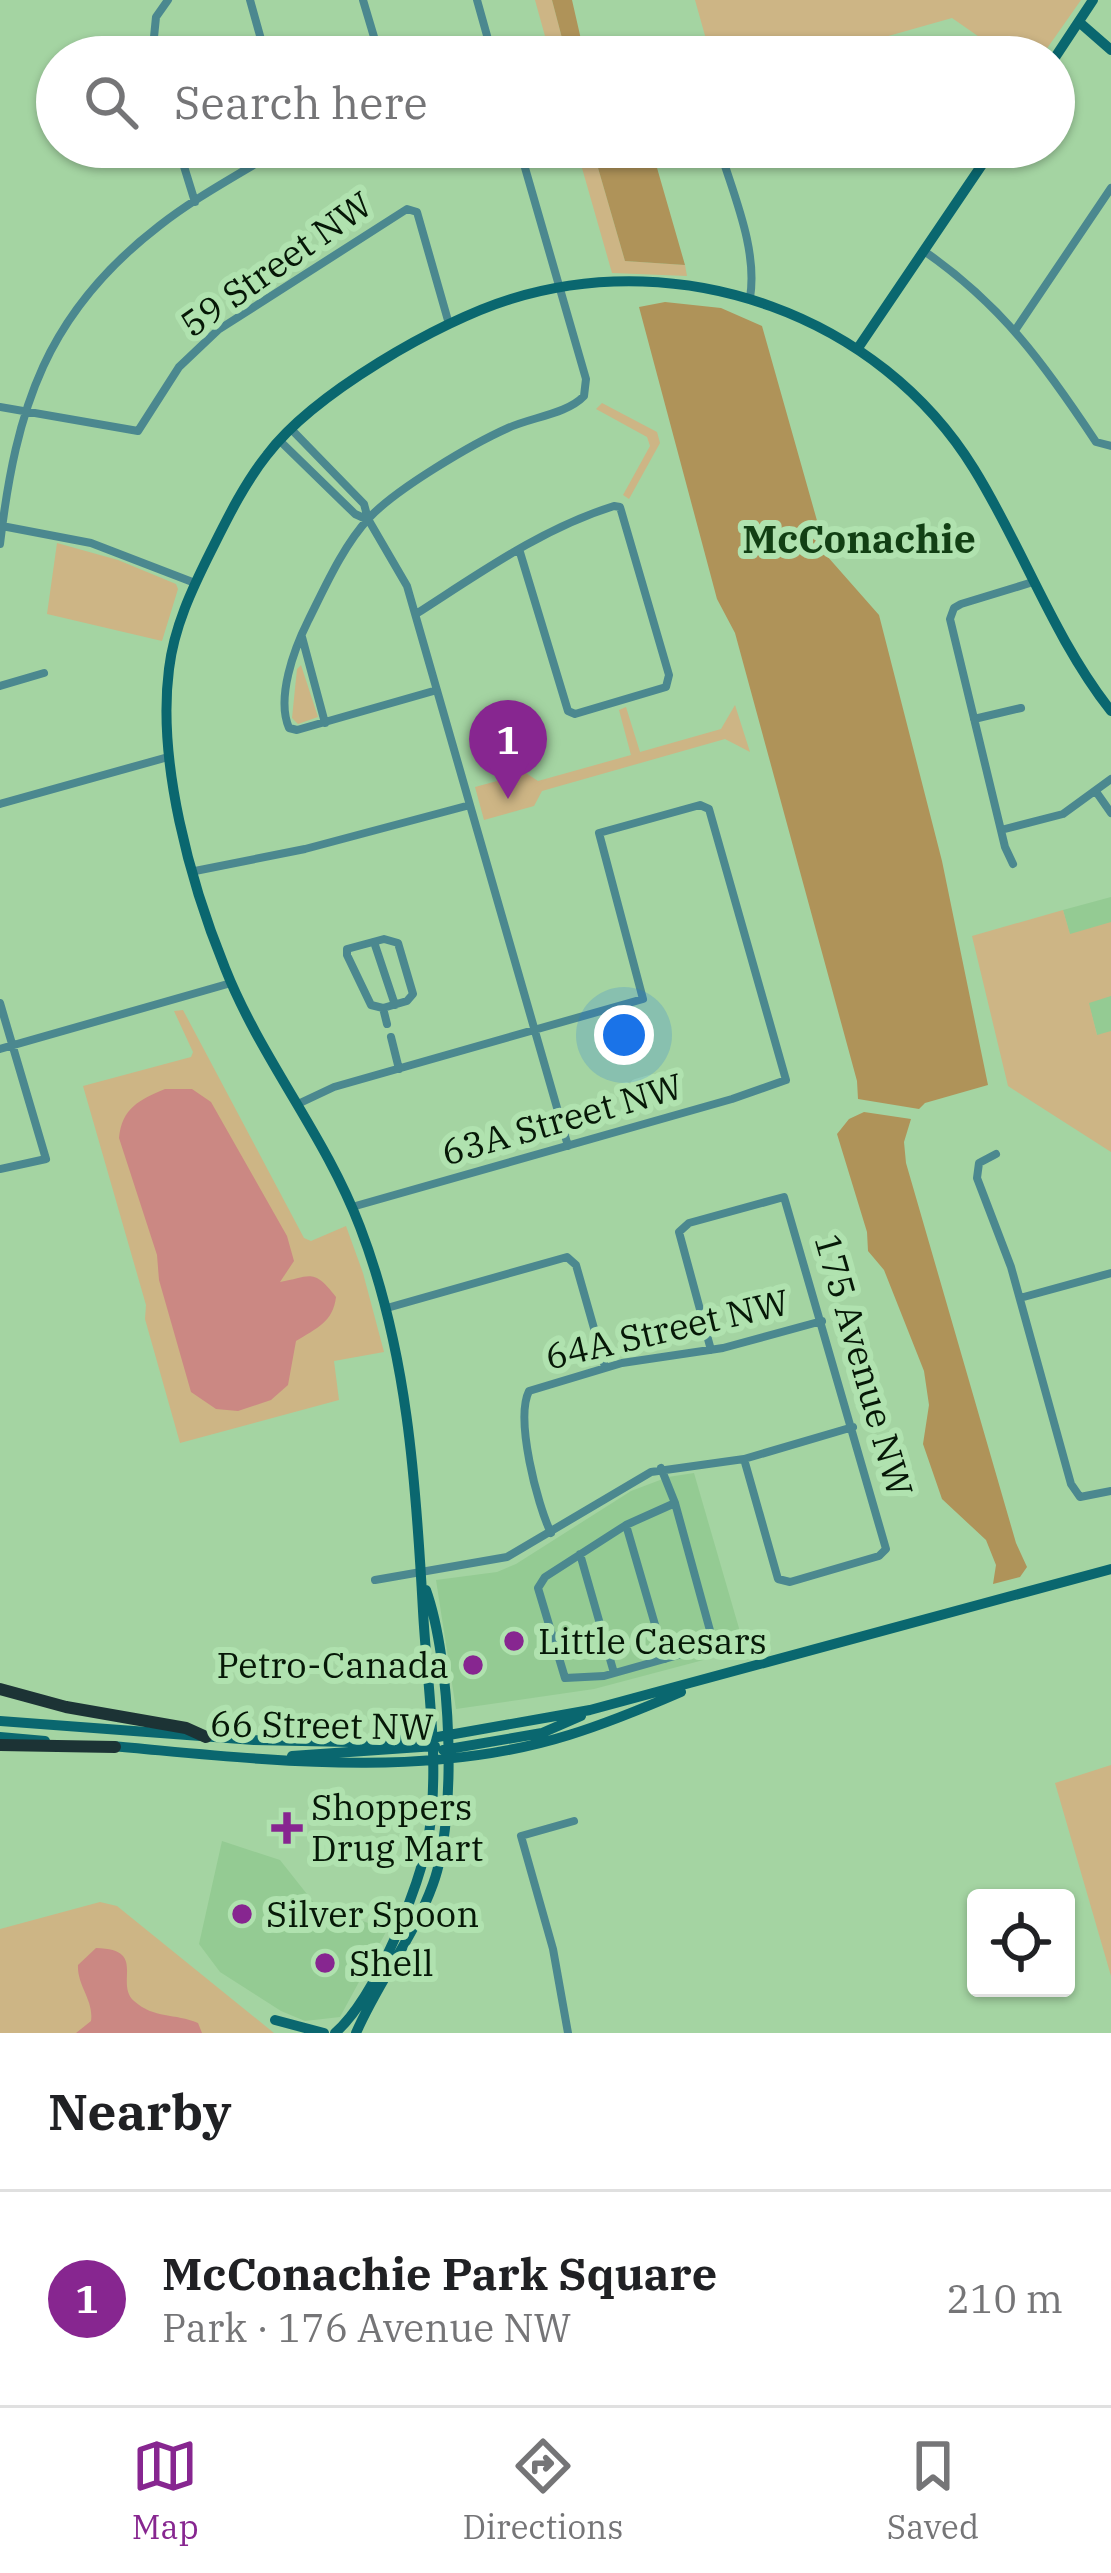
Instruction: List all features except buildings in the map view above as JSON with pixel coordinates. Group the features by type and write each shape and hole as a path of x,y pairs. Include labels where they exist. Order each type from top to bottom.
{"highway":[{"path":"0,1689 66,1707 186,1728 206,1738"},
{"path":"0,1741 115,1747"}],"street":[{"path":"154,36 159,8 168,0"},
{"path":"250,0 260,36"},
{"path":"363,0 374,36"},
{"path":"477,0 487,36"},
{"path":"1069,36 1093,0"},
{"path":"1079,22 1111,50"},
{"path":"184,168 195,202"},
{"path":"0,544 24,410 61,329 94,286 155,228 249,168"},
{"path":"437,690 298,730 285,722 287,690 302,634 368,519 490,437 572,406 585,393 586,379 525,168"},
{"path":"725,168 753,275 750,298"},
{"path":"858,348 980,168"},
{"path":"1016,329 1111,188"},
{"name":"59 Street NW","path":"0,406 138,431 179,367 218,330 406,209 417,212 448,324"},
{"path":"924,251 1016,329 1068,395 1096,442 1111,446"},
{"path":"338,2033 358,2009 420,1873 431,1814 423,1578 400,1375 387,1307 352,1207 300,1103 231,983 178,811 168,757 169,668 180,620 244,489 279,440 339,392 448,324 491,305 558,286 659,281 750,298 858,348 925,407 962,451 1082,672 1111,712"},
{"path":"291,429 364,504 368,519 400,568 568,1146"},
{"path":"279,440 355,514 368,519"},
{"path":"416,614 519,549 570,520 620,507 669,675 666,687 575,714 563,704 519,549"},
{"path":"1,526 91,543 195,584"},
{"path":"1013,864 951,612 961,604 1033,582"},
{"path":"302,634 325,723"},
{"path":"0,686 44,673"},
{"path":"974,719 1021,709"},
{"path":"0,804 168,757"},
{"path":"1001,830 1063,814 1111,779"},
{"path":"1096,793 1111,813"},
{"path":"195,871 305,849 470,805"},
{"name":"63A Street NW","path":"352,1207 786,1080 711,815 704,805 599,833 643,999 535,1030"},
{"path":"384,939 398,943 413,994 394,1005 371,1005 347,949 384,939"},
{"path":"374,942 394,1005"},
{"path":"0,1049 231,983"},
{"path":"0,1004 46,1159 0,1169"},
{"path":"383,1008 387,1024"},
{"path":"300,1103 334,1087 535,1030"},
{"path":"391,1037 399,1069"},
{"path":"997,1154 979,1163 977,1178 1002,1238 1071,1484 1080,1497 1111,1491"},
{"name":"175 Avenue NW","path":"711,1350 680,1232 689,1223 784,1198 886,1549 879,1556 790,1582 778,1579 744,1459"},
{"path":"387,1307 571,1259 605,1367"},
{"path":"1020,1298 1111,1273"},
{"name":"64A Street NW","path":"551,1533 533,1481 526,1394 533,1388 605,1367 711,1350 822,1321"},
{"path":"375,1580 423,1578 492,1562 551,1533 632,1480 661,1468 744,1459 853,1426"},
{"path":"661,1468 675,1503 714,1645 614,1672 565,1678 538,1588 545,1576 626,1525 675,1503"},
{"path":"626,1525 665,1659"},
{"path":"580,1554 614,1672"},
{"name":"66 Street NW","path":"115,1747 326,1763 446,1748 1111,1570"},
{"path":"356,2033 433,1884 444,1838 446,1748 440,1664 423,1578"},
{"name":"66 Street NW","path":"0,1720 206,1738 446,1748 567,1736 703,1682"},
{"path":"568,2033 554,1949 520,1837 574,1821"},
{"path":"292,2033 270,2016 324,2033"}],"shaded area":[{"path":"535,0 552,0 561,36 545,36"},
{"path":"552,0 572,0 580,36 561,36"},
{"path":"695,0 1081,0 1056,36 978,36 952,18 888,36 705,36"},
{"path":"582,168 598,168 625,261 685,265 687,276 612,273"},
{"path":"598,168 657,168 685,265 625,261"},
{"path":"665,302 721,308 762,326 827,556 879,615 942,861 988,1085 925,1103 919,1109 858,1099 857,1081 735,633 717,599 639,307"},
{"path":"602,403 657,432 660,443 629,499 623,495 650,446 647,437 596,409"},
{"path":"57,543 118,560 176,584 162,641 47,614"},
{"path":"301,665 318,717 298,724 292,718"},
{"path":"735,705 750,752 725,739 542,791 534,806 484,820 475,787 526,773 538,781 631,755 619,710 626,707 640,752 721,729"},
{"path":"1111,897 1111,1086 1063,910"},
{"path":"1063,910 1070,934 1111,922 1111,996 1089,1003 1097,1035 1111,1031 1111,1152 1008,1086 972,936"},
{"path":"183,1010 304,1238 311,1241 346,1226 384,1352 334,1361 339,1400 180,1443 83,1086 191,1057 193,1052 174,1011"},
{"path":"165,1089 192,1089 211,1102 287,1236 294,1261 280,1282 316,1278 336,1297 328,1318 296,1341 288,1385 271,1400 238,1411 216,1409 191,1392 159,1280 157,1255 119,1138 133,1106"},
{"path":"864,1112 911,1119 904,1142 906,1163 1016,1543 1027,1567 1020,1577 993,1584 996,1565 986,1540 942,1499 923,1444 929,1405 924,1371 884,1270 868,1251 867,1232 837,1134 849,1119"},
{"path":"694,1473 745,1649 594,1689 456,1709 436,1580 497,1572 631,1491"},
{"path":"1111,1765 1111,1976 1055,1783"},
{"path":"222,1841 280,1860 314,1903 387,1930 340,2017 305,2021 281,2011 220,1972 199,1944"},
{"path":"100,1902 117,1906 274,2033 0,2033 0,1929"},
{"path":"96,1948 112,1950 126,1960 127,1985 134,2001 149,2011 198,2023 202,2033 76,2033 91,2021 78,1965"}],"place":[{"name":"McConachie Park Square","path":"508,799"},
{"name":"Little Caesars","path":"514,1641"},
{"name":"Petro-Canada","path":"473,1665"},
{"name":"Shoppers Drug Mart","path":"287,1828"},
{"name":"Silver Spoon","path":"242,1914"},
{"name":"Shell","path":"325,1963"}],"district":[{"name":"McConachie","path":"859,539"}]}
